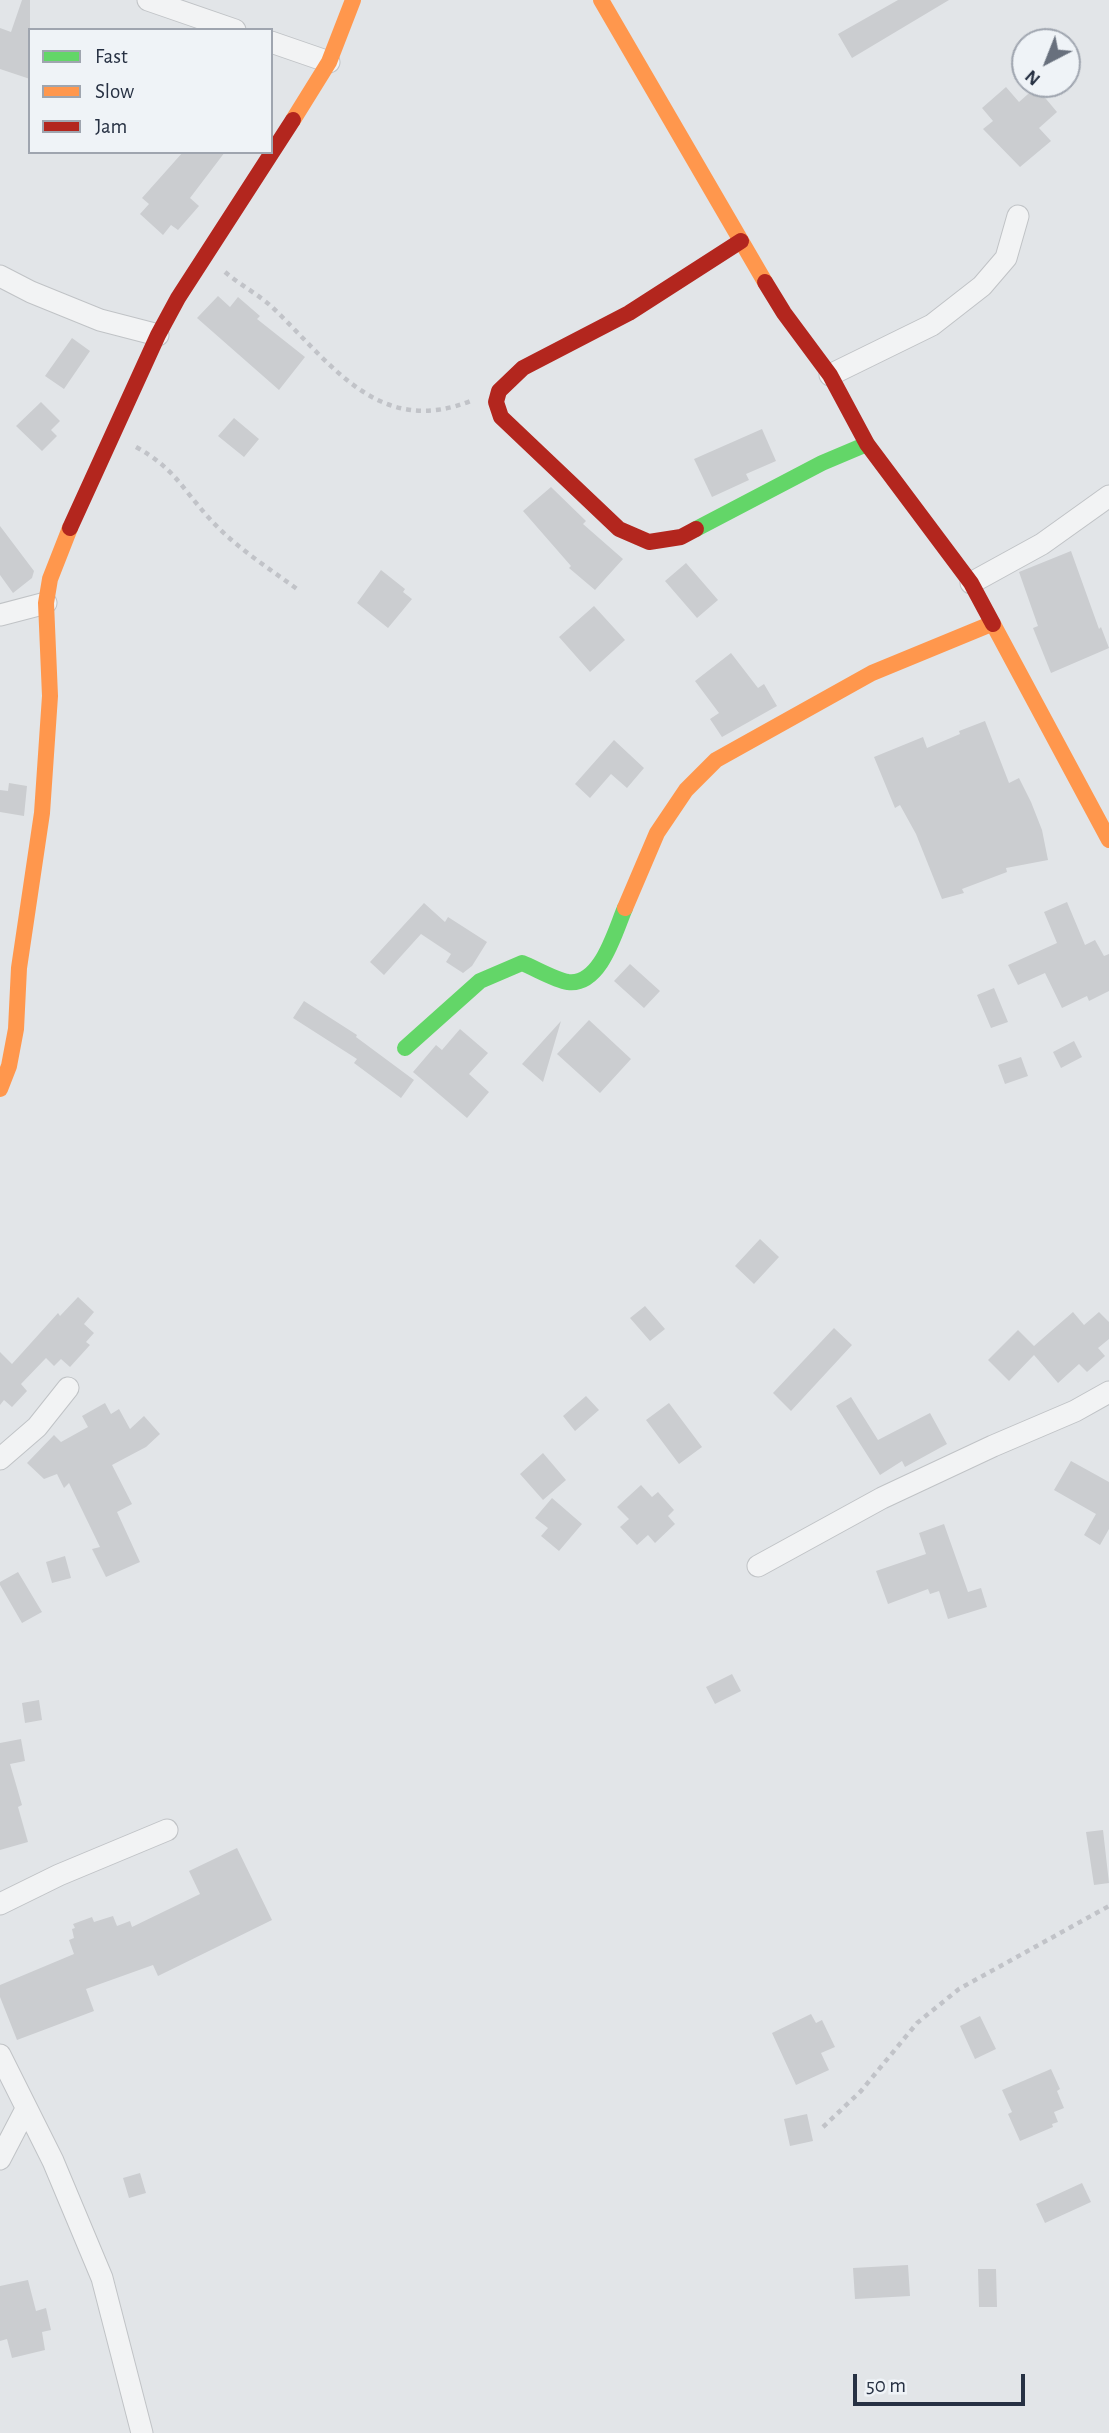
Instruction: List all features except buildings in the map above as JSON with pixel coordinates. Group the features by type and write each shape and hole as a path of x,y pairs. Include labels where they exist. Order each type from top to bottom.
{"street":[{"path":"148,0 229,28"},
{"path":"273,152 329,62 353,0"},
{"path":"601,0 784,313 830,375 867,444 971,583 1109,840"},
{"path":"273,43 329,62"},
{"path":"0,1089 9,1066 16,1029 19,968 42,813 49,735 46,603 50,579 67,535 158,335 178,298 212,251 272,154"},
{"path":"830,375 932,325 982,286 1006,258 1018,216"},
{"path":"741,241 669,290 610,324 520,369 499,388 496,402 502,417 618,529 649,542 681,537 822,464 867,444"},
{"path":"0,276 31,292 100,320 158,335"},
{"path":"971,583 1042,544 1109,495"},
{"path":"0,615 46,603"},
{"path":"405,1048 480,981 522,963 569,982 588,978 603,960 657,833 686,790 716,760 872,673 991,624"},
{"path":"0,1459 37,1427 68,1388"},
{"path":"758,1566 882,1498 993,1446 1075,1412 1109,1392"},
{"path":"0,1904 59,1875 167,1830"},
{"path":"0,2055 53,2161 102,2278 142,2433"},
{"path":"0,2159 26,2109"}],"path":[{"path":"212,251 225,272 270,305 336,373 376,401 418,412 457,406 499,388"},
{"path":"113,436 155,458 174,473 209,519 244,551 297,589"},
{"path":"823,2127 860,2091 917,2023 959,1989 1109,1906"}],"traffic: fast":[{"path":"696,529 822,463 867,444"},
{"path":"405,1048 480,981 522,963 568,982 580,981 598,966 605,955 625,908"}],"traffic: slow":[{"path":"293,120 329,62 353,0"},
{"path":"601,0 765,282"},
{"path":"0,1089 9,1066 16,1029 19,968 42,813 50,696 46,603 50,579 70,528"},
{"path":"625,908 657,833 686,790 716,760 872,673 991,624"},
{"path":"993,624 1109,840"}],"traffic: jam":[{"path":"273,151 293,120"},
{"path":"70,528 158,335 178,298 271,154"},
{"path":"696,529 681,537 649,542 619,529 501,417 496,402 499,391 523,368 629,313 741,241"},
{"path":"765,282 784,313 830,375 867,444 971,583 993,624"}]}
